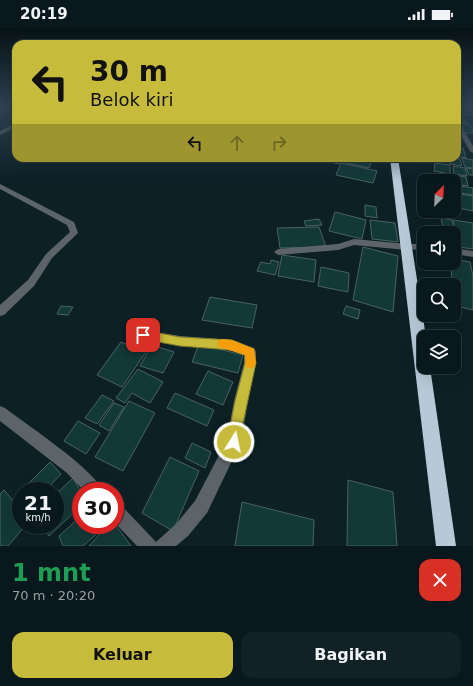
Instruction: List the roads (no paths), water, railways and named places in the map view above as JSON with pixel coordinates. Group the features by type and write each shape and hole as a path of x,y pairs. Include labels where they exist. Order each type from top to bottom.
{"highway":[{"path":"395,162 446,546"}],"street":[{"path":"461,131 473,151"},
{"path":"0,186 71,224 74,233 49,256 31,283 0,312"},
{"path":"407,246 417,247"},
{"path":"461,252 473,254"},
{"path":"143,335 180,341 232,345 250,352 250,363 241,401 234,442 201,507 182,530 164,546"},
{"path":"0,413 72,468 86,482"},
{"path":"124,520 149,546"}],"lane":[{"path":"278,252 338,247 354,242 375,245 407,246"}]}
